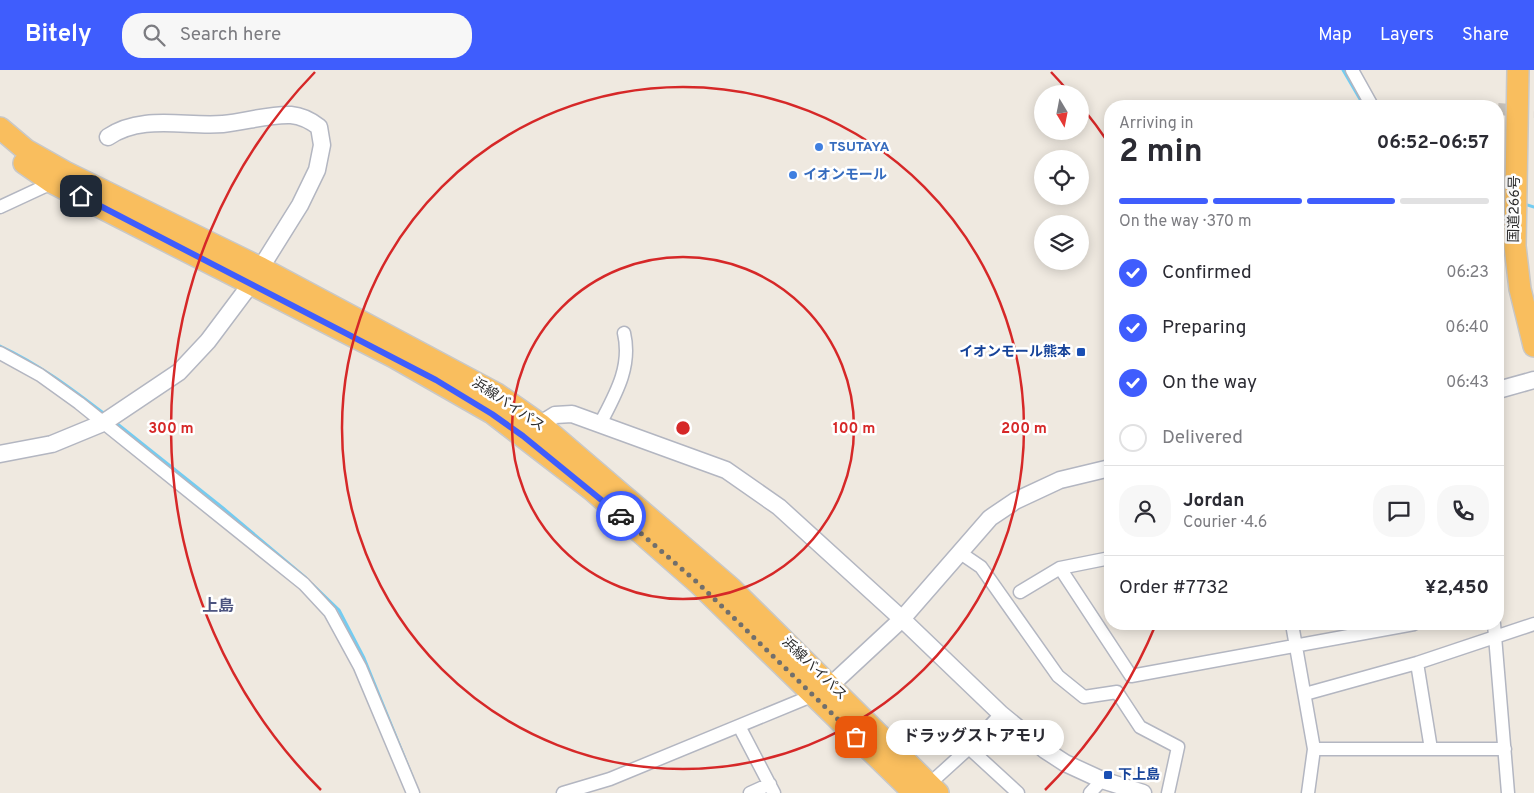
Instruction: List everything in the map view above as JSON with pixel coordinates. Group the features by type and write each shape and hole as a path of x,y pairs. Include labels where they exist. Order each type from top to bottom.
{"highway":[{"name":"国道266号","path":"1518,70 1514,246 1520,289 1534,346"},
{"name":"浜線バイパス","path":"0,128 59,178"},
{"name":"浜線バイパス","path":"0,146 59,178 255,276 498,394 532,430 731,588 822,690 924,791"}],"street":[{"path":"1352,70 1369,100"},
{"path":"0,454 52,444 103,423 178,372 208,341 255,276 300,204 317,170 322,145 318,127 308,118 290,115 212,125 143,123 122,128 108,137"},
{"path":"0,207 59,178"},
{"path":"600,424 621,382 627,360 624,333"},
{"path":"0,353 40,375 304,584 330,612 360,667 413,793"},
{"path":"1504,388 1534,380"},
{"path":"532,430 548,418 564,413 600,424 726,470 779,507 902,619 1001,714 1045,750 1065,764 1102,780 1143,793"},
{"path":"563,793 610,779 822,690 902,619 981,526 1015,501 1060,480 1104,469"},
{"path":"959,552 981,567 1058,676 1084,697 1117,692 1140,727 1178,747 1168,793"},
{"path":"1020,592 1060,568 1104,559"},
{"path":"1060,568 1104,624"},
{"path":"1305,694 1417,663 1497,638 1534,624"},
{"path":"1107,630 1131,676 1382,630"},
{"path":"1293,630 1314,749 1308,793"},
{"path":"1495,630 1508,793"},
{"path":"1417,663 1431,749"},
{"path":"924,791 1001,714"},
{"path":"739,726 772,789 750,793"},
{"path":"969,748 1018,793"},
{"path":"1314,749 1505,749"},
{"path":"1090,793 1102,780"}],"waterway":[{"path":"1343,70 1360,100"},
{"path":"1504,197 1509,199"},
{"path":"1524,204 1534,207"},
{"path":"0,346 42,369 106,415"},
{"path":"115,422 223,508 306,578"},
{"path":"312,584 339,610 364,658 412,776"}],"tunnel":[{"path":"1504,110 1534,112"}],"way so far":[{"path":"621,516 698,583 856,737"}],"place":[{"name":"TSUTAYA","path":"819,147"},
{"name":"イオンモール","path":"793,175"},
{"name":"イオンモール熊本","path":"1081,352"},
{"name":"ドラッグストアモリ","path":"856,737"},
{"name":"下上島","path":"1108,775"}],"district":[{"name":"上島","path":"218,607"}],"route":[{"path":"81,196 436,380 492,414 523,436 592,490 621,516"}]}
